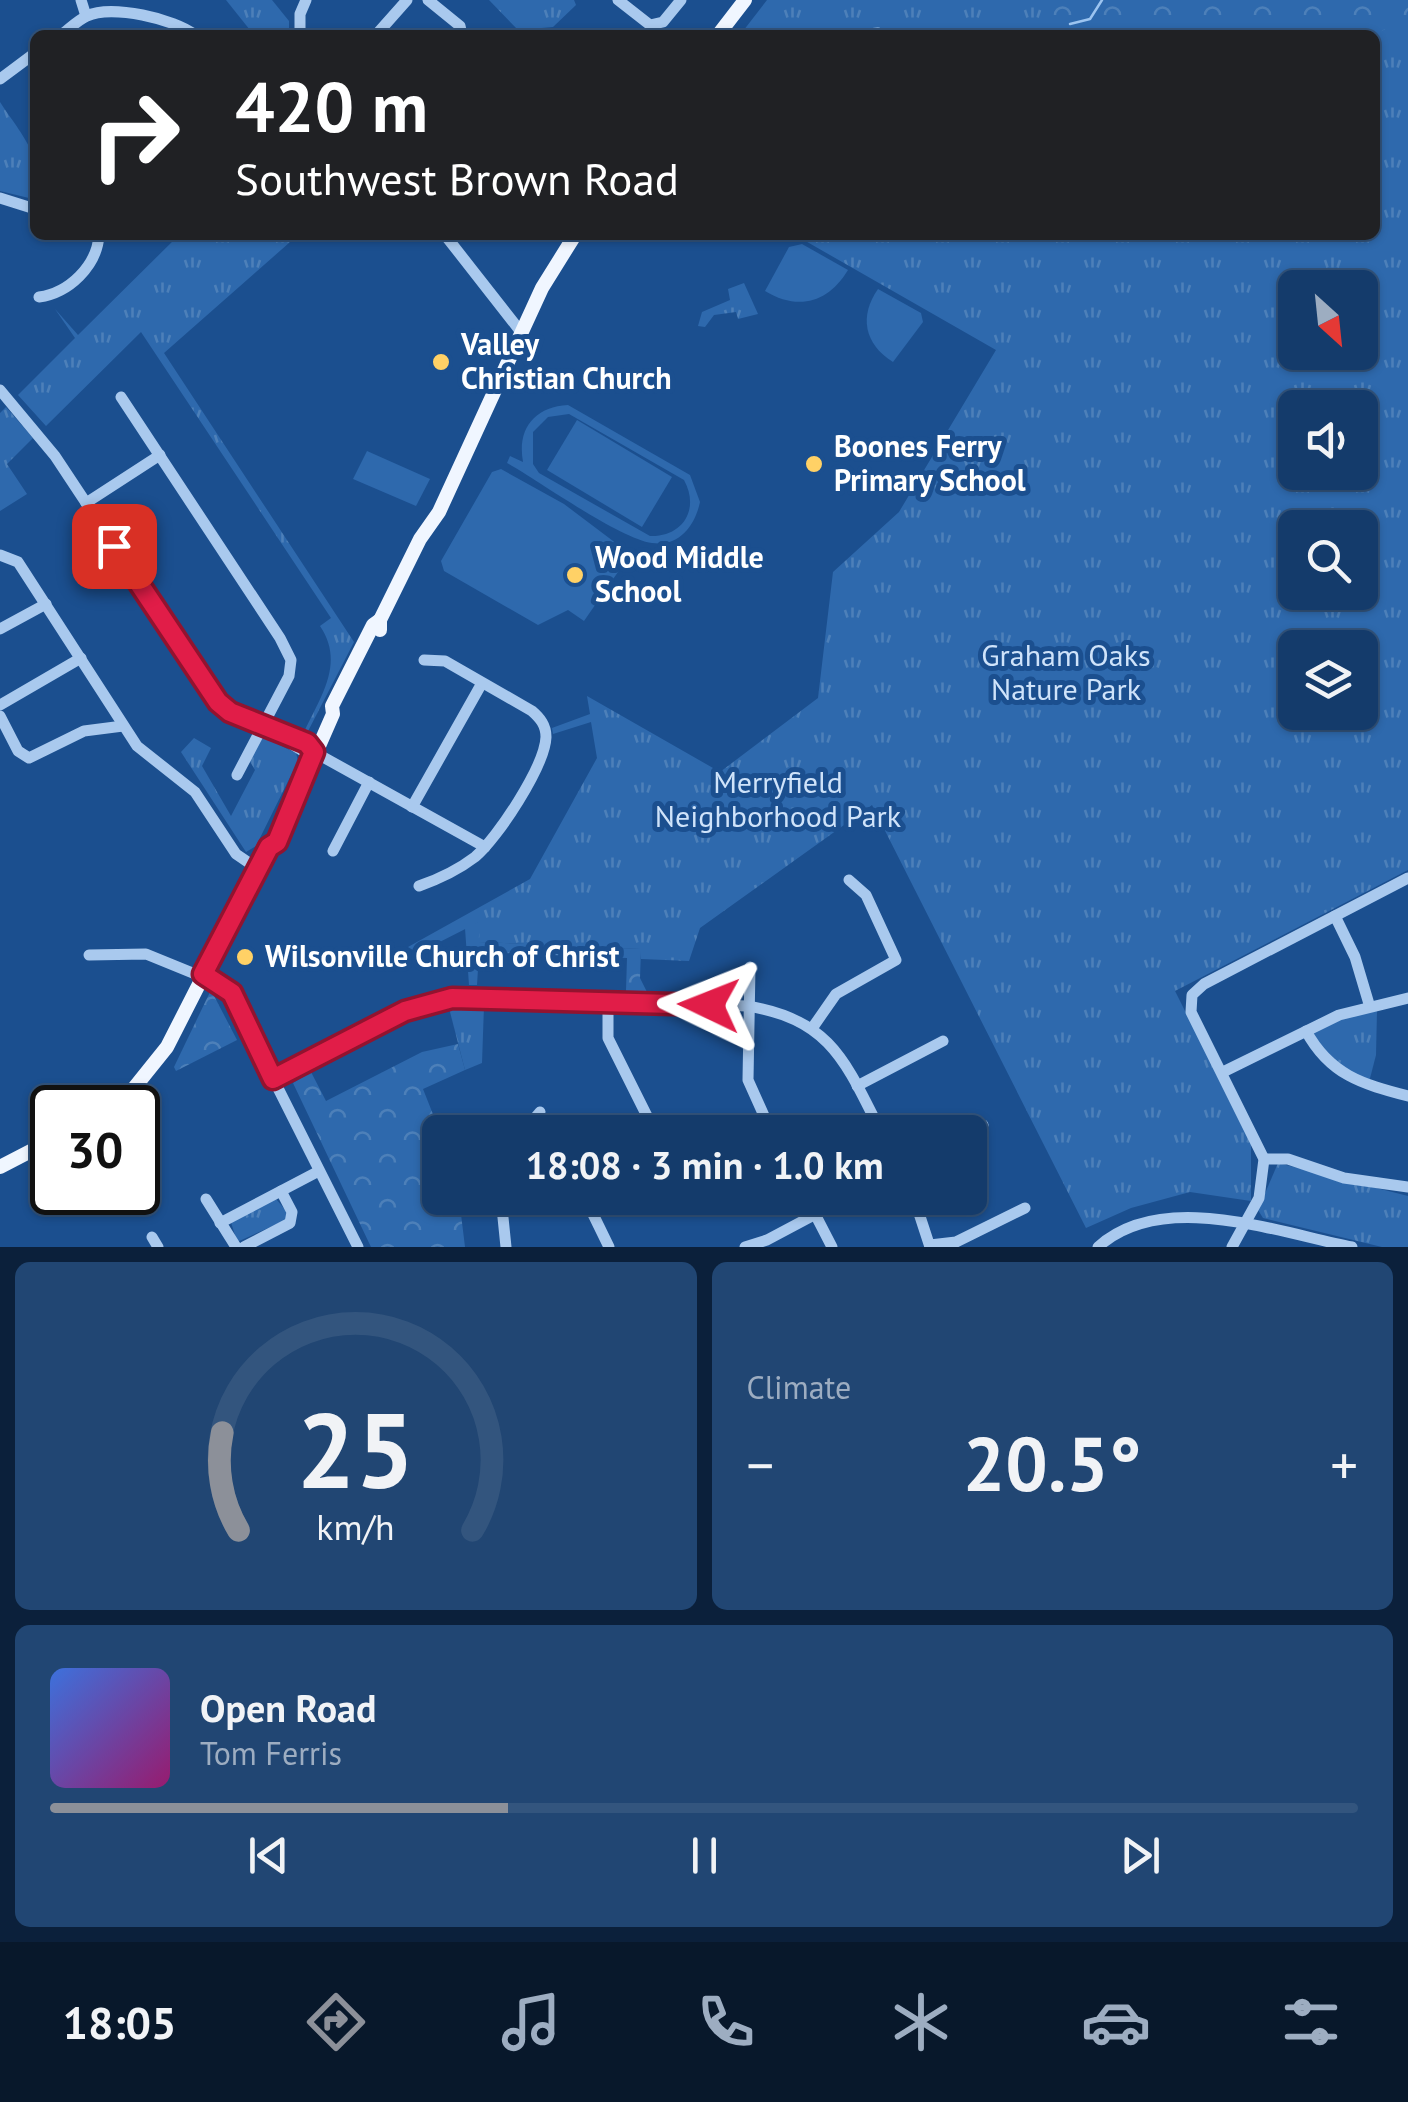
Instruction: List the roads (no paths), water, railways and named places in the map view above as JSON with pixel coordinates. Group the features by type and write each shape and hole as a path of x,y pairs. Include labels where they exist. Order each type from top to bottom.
{"main road":[{"path":"722,30 745,0"},
{"path":"732,30 755,0"},
{"path":"549,274 562,240"},
{"path":"137,1085 163,1054 269,847 277,842 288,808 333,714 332,706 432,517 439,492 478,410 486,406 549,274 572,240"},
{"path":"0,1167 30,1151"}],"street":[{"path":"81,0 86,16"},
{"path":"126,14 127,0"},
{"path":"300,30 300,14 306,0"},
{"path":"380,30 407,0"},
{"path":"428,0 461,30"},
{"path":"618,0 650,26 663,22 680,0"},
{"path":"67,30 86,16 126,14 169,20 186,30"},
{"path":"0,80 30,57"},
{"path":"0,198 30,207"},
{"path":"39,296 58,294 88,266 97,254 98,240"},
{"path":"450,240 521,332"},
{"path":"0,390 30,421 218,702 486,847"},
{"path":"120,397 288,652 289,676 237,775"},
{"path":"86,503 160,454"},
{"path":"0,555 18,562 122,726 150,758 194,792 236,854 258,868"},
{"path":"0,629 46,604"},
{"path":"0,704 81,658"},
{"path":"419,886 461,867 486,847 527,782 546,732 532,711 444,660 424,660"},
{"path":"412,807 482,683"},
{"path":"0,716 18,751 29,758 84,731 122,726"},
{"path":"333,851 368,782"},
{"path":"1232,1247 1262,1189 1264,1159 1191,1012 1192,995 1204,984 1408,879"},
{"path":"814,1027 836,994 896,960 866,895 849,880"},
{"path":"1335,916 1355,957 1368,1004"},
{"path":"89,955 146,954 203,974 232,993 358,1247"},
{"path":"750,967 748,1080 764,1115"},
{"path":"273,1079 405,1011 452,998 748,1006 774,1010 814,1027 841,1056 872,1115"},
{"path":"1223,1072 1368,1004 1408,998"},
{"path":"608,1001 608,1038 646,1115"},
{"path":"1306,1031 1321,1055 1342,1075 1408,1096"},
{"path":"858,1086 943,1041"},
{"path":"1264,1159 1288,1160 1344,1178 1408,1187"},
{"path":"220,1223 319,1171"},
{"path":"244,1247 290,1223 292,1212 281,1191"},
{"path":"206,1199 236,1247"},
{"path":"920,1215 930,1246 956,1242 1024,1208"},
{"path":"503,1215 506,1247"},
{"path":"593,1215 609,1247"},
{"path":"744,1247 813,1215"},
{"path":"816,1215 832,1247"},
{"path":"1098,1247 1128,1226 1167,1216 1352,1247"}],"waterway":[{"path":"1070,24 1090,19 1102,0"}],"place":[{"name":"Valley Christian Church","path":"441,362"},
{"name":"Boones Ferry Primary School","path":"814,464"},
{"name":"Wood Middle School","path":"575,575"},
{"name":"Wilsonville Church of Christ","path":"245,957"}],"park label":[{"name":"Graham Oaks Nature Park","path":"1066,673"},
{"name":"Merryfield Neighborhood Park","path":"778,800"}]}
